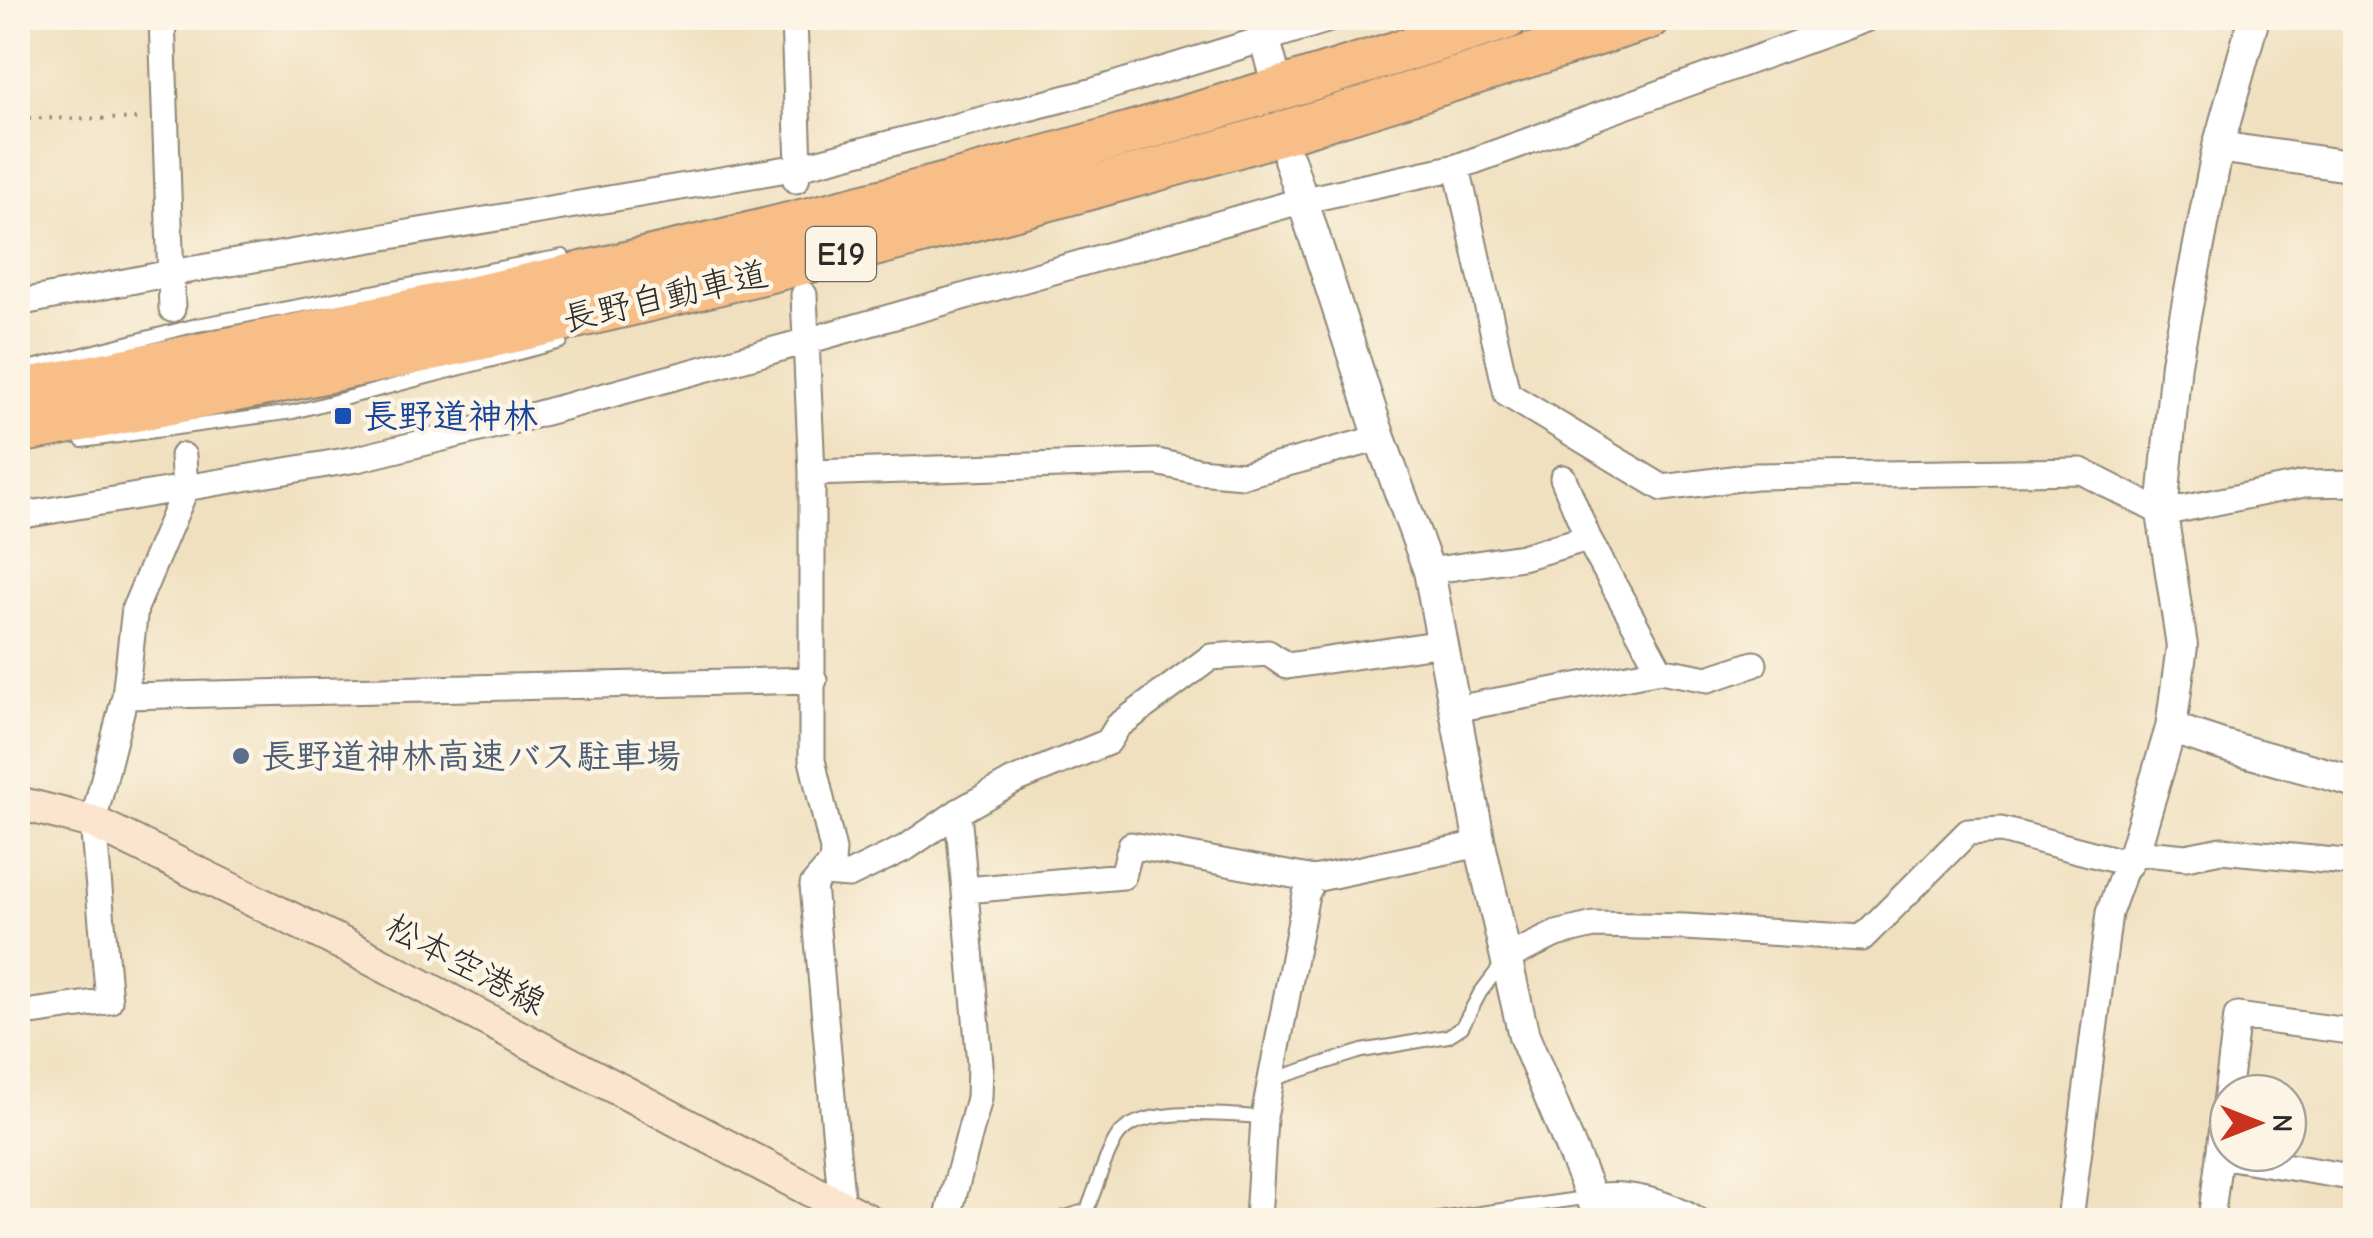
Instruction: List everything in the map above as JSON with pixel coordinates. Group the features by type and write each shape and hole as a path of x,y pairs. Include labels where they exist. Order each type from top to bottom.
{"highway":[{"name":"長野自動車道","path":"18,391 514,288 909,193 1133,132 1507,18"},
{"name":"長野自動車道","path":"18,432 347,368 864,248 1126,178 1649,18"}],"main road":[{"name":"松本空港線","path":"18,803 93,822 343,944 854,1214"}],"street":[{"path":"162,18 172,308"},
{"path":"794,18 797,176"},
{"path":"18,303 171,273 797,176 1267,42 1333,18"},
{"path":"1792,18 1801,43"},
{"path":"18,516 357,459 520,420 1300,201 1457,167 1868,18"},
{"path":"2070,1220 2109,913 2172,728 2182,646 2162,514 2176,364 2218,147 2254,18"},
{"path":"2218,147 2356,167"},
{"path":"1289,158 1380,438 1429,571 1480,844 1524,1036 1597,1209 1614,1194 1677,1209 1696,1220"},
{"path":"1457,167 1508,394 1663,488 1755,476 2081,472 2162,514 2304,484 2356,482"},
{"path":"804,296 812,473 812,760 833,850 832,863 813,885 854,1214"},
{"path":"812,473 1157,462 1243,475 1380,438"},
{"path":"18,1014 109,1001 93,822 126,696 135,608 185,490 183,456"},
{"path":"1564,478 1588,538 1660,670"},
{"path":"1429,571 1522,556 1588,538"},
{"path":"825,874 849,874 907,847 1013,781 1108,742 1118,726 1212,657 1268,653 1287,666 1442,643"},
{"path":"1454,709 1660,670 1708,679 1754,664"},
{"path":"126,696 814,680"},
{"path":"2172,728 2222,746 2356,782"},
{"path":"947,1220 980,1098 958,812"},
{"path":"1506,958 1556,934 1594,926 1685,927 1862,938 1968,832 2000,830 2130,858 2186,857 2221,850 2356,863"},
{"path":"966,890 1124,876 1131,846 1314,879 1480,844"},
{"path":"1258,1220 1264,1117 1306,894 1314,879"},
{"path":"2231,1073 2238,1016 2356,1032"},
{"path":"2308,1170 2356,1178"},
{"path":"2212,1220 2218,1173"}],"lane":[{"path":"738,221 816,204 909,193"},
{"path":"713,300 764,287 864,248"},
{"path":"18,370 197,325 584,252"},
{"path":"73,442 292,412 576,338"},
{"path":"1271,1080 1362,1051 1448,1036 1462,1027 1480,993 1506,958"},
{"path":"1056,1220 1087,1210 1119,1134 1140,1120 1166,1116 1264,1117"},
{"path":"1432,1220 1597,1209"}],"path":[{"path":"18,118 167,119"}],"place":[{"name":"長野道神林","path":"343,416"},
{"name":"長野道神林高速バス駐車場","path":"241,756"}]}
